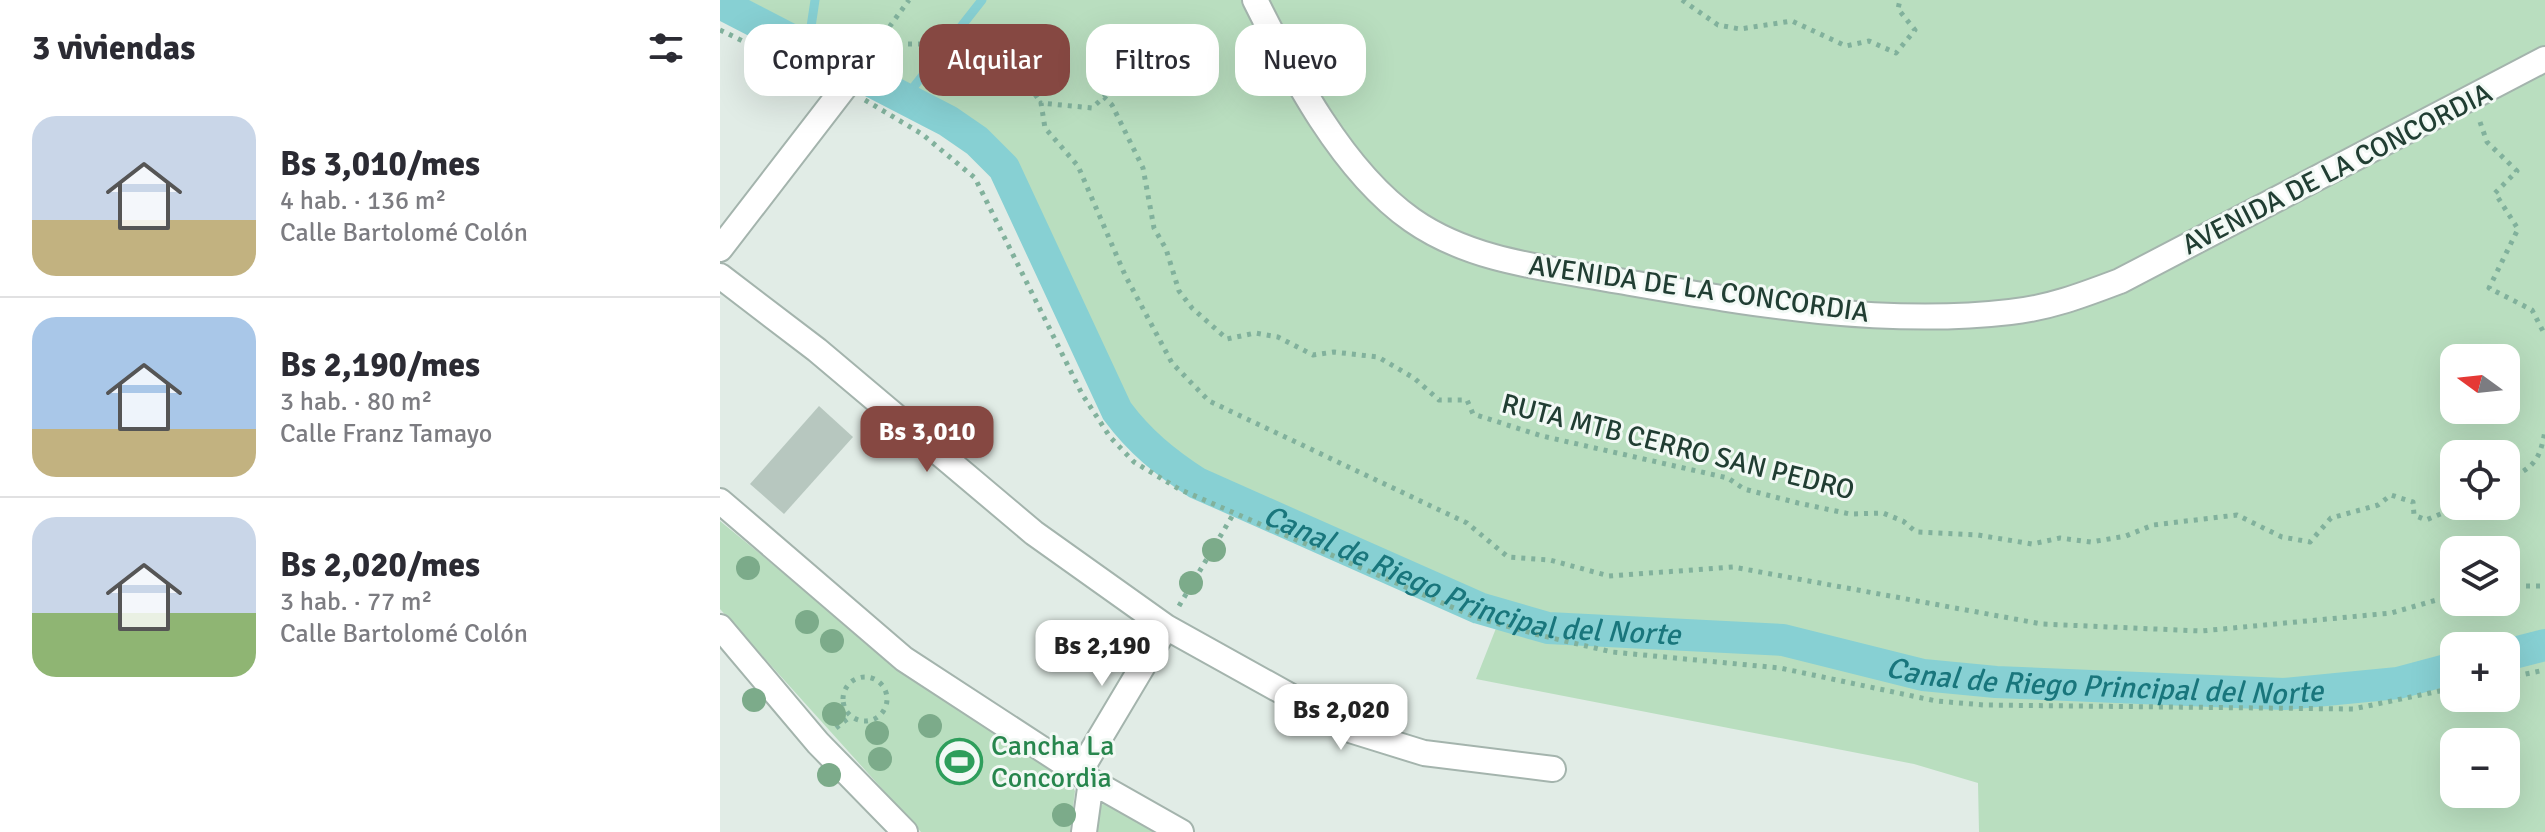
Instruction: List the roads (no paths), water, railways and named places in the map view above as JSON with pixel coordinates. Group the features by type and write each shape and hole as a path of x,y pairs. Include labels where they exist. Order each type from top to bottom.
{"street":[{"name":"AVENIDA DE LA CONCORDIA","path":"1255,0 1283,56 1328,128 1368,179 1411,219 1453,243 1505,261 1674,290 1784,307 1904,317 2009,312 2062,303 2106,287 2545,59"},
{"path":"720,249 838,96"},
{"path":"720,276 817,350 1034,533 1166,627 1353,731 1424,753 1553,769"},
{"path":"720,501 904,659 1085,777 1181,832"},
{"path":"720,627 818,743 905,832"},
{"path":"1084,832 1085,777 1166,627"}],"waterway":[{"path":"811,24 815,0"},
{"path":"905,98 982,0"},
{"name":"Canal de Riego Principal del Norte","path":"720,3 948,121 977,141 1004,168 1117,411 1164,459 1197,483 1479,608 1548,628 1783,640 1923,675 1996,682 2284,694 2398,683 2440,672"},
{"name":"Canal de Riego Principal del Norte","path":"2520,651 2545,645"}],"place":[{"name":"Cancha La Concordia","path":"960,762"}]}
